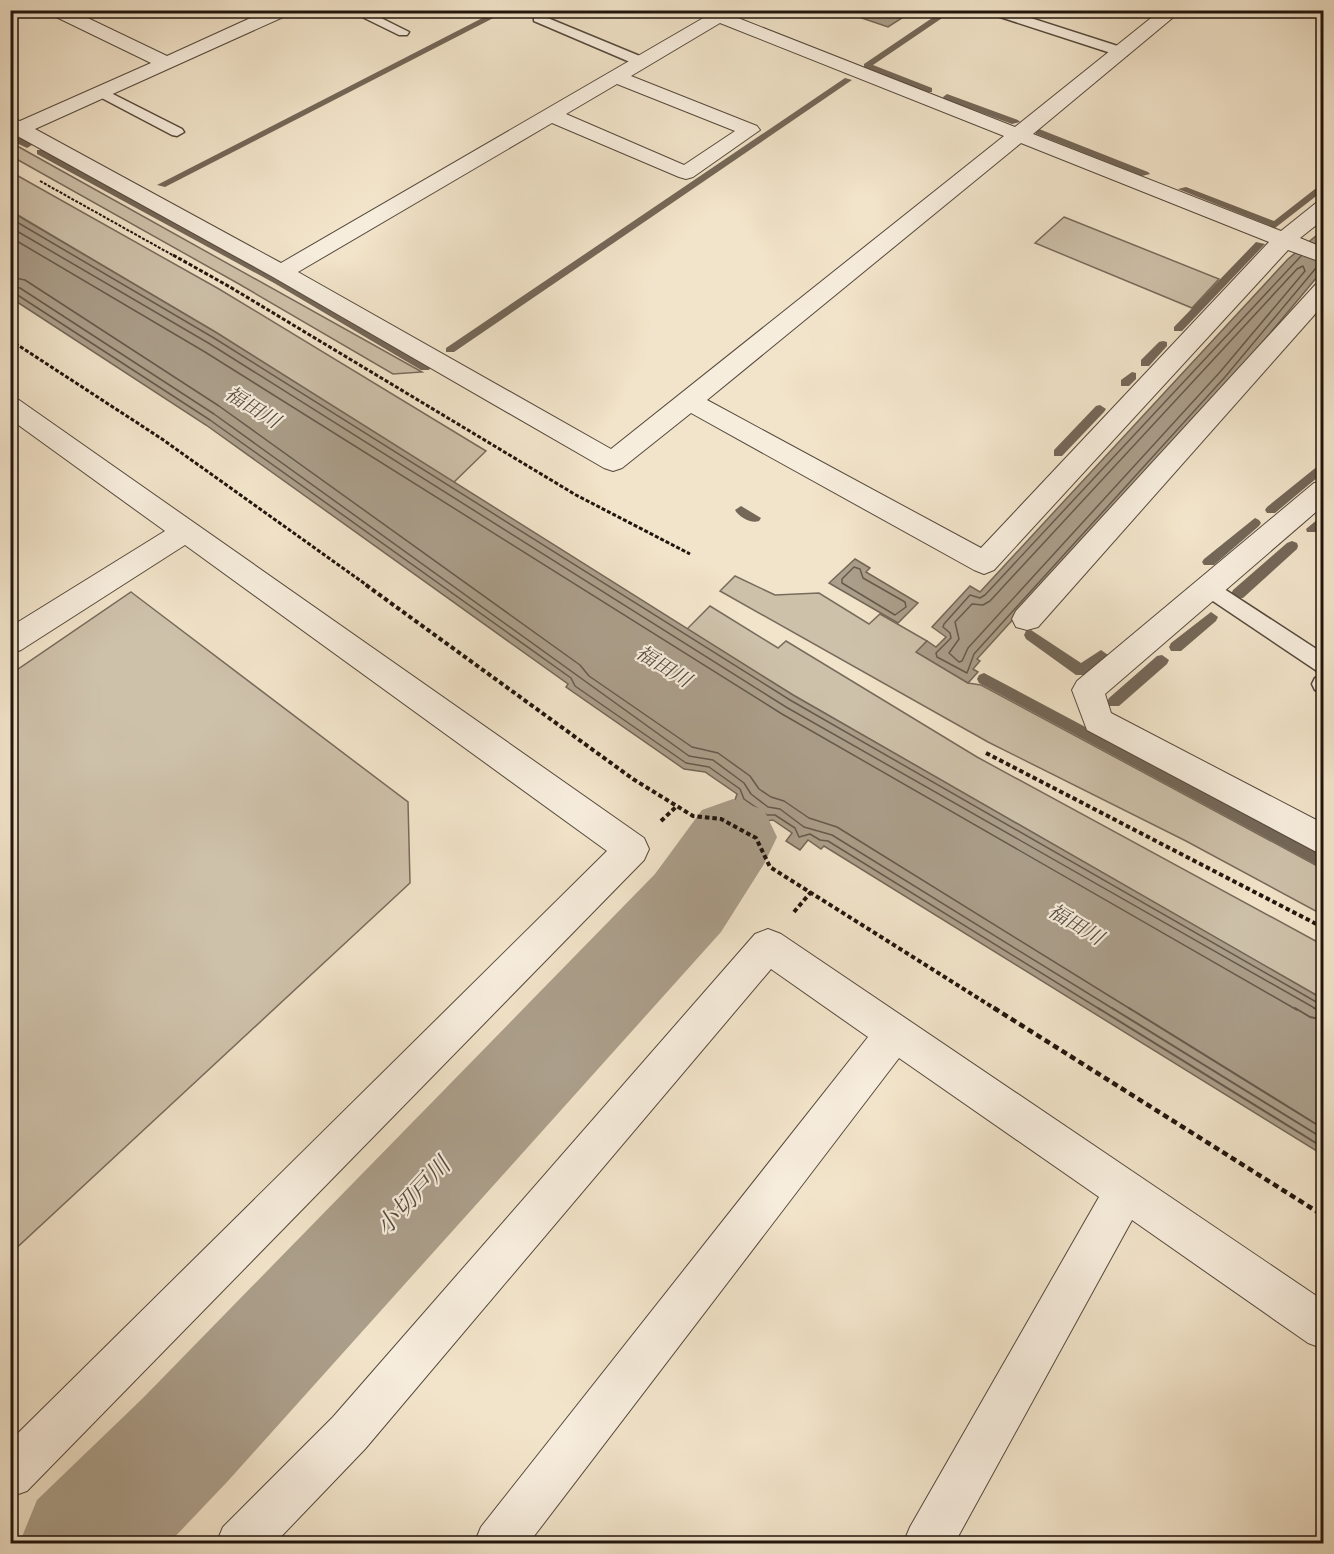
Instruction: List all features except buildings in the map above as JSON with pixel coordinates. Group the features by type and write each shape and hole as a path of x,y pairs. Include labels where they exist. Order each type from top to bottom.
{"street":[{"path":"56,10 167,63"},
{"path":"15,126 101,92 284,10"},
{"path":"15,126 281,272 613,462 1173,10"},
{"path":"281,272 642,62 717,13 1323,256"},
{"path":"551,115 686,173 750,130 617,76"},
{"path":"689,401 984,563 1323,208"},
{"path":"1027,619 1323,289"},
{"path":"10,406 633,849 10,1474"},
{"path":"1323,490 1088,690 1098,721 1323,841"},
{"path":"10,642 186,531"},
{"path":"240,1544 349,1432 768,946 1323,1328"},
{"path":"498,1544 895,1033"},
{"path":"927,1544 1125,1192"}],"lane":[{"path":"354,10 403,32"},
{"path":"1000,13 1122,52"},
{"path":"538,18 642,62"},
{"path":"101,92 177,132"},
{"path":"1208,588 1323,665"}],"path":[{"path":"32,176 230,287 576,495 690,554"},
{"path":"10,340 162,439 633,778 693,816 721,819 756,838 770,867 1323,1216"},
{"path":"986,753 1225,875 1323,928"}],"shaded area":[{"path":"10,142 422,372 393,374 239,284 11,156"},
{"path":"11,172 219,289 486,451 453,483 217,333 11,211"},
{"path":"1064,217 1219,279 1192,308 1035,243"},
{"path":"735,576 775,595 819,593 869,624 880,614 927,641 917,652 968,683 981,685 1323,869 1323,915 1186,841 988,742 720,591"},
{"path":"131,592 408,802 410,883 11,1253 11,674"},
{"path":"710,606 778,648 786,641 977,757 1323,945 1323,999 793,695 687,629"}],"water":[{"path":"841,11 913,11 888,27"},
{"name":"福田川","path":"10,211 217,333 793,695 1323,999 1323,1155 824,846 821,849 808,840 800,850 786,841 792,833 773,820 766,821 735,800 737,794 705,772 684,769 566,687 568,684 206,425 11,298"},
{"path":"1323,230 1323,270 1230,381 977,659 980,661 973,669 978,672 968,683 916,652 927,641 936,647 946,637 932,627 970,586 980,592 1288,259"},
{"path":"855,559 870,568 866,572 918,603 898,623 829,583"}],"waterway":[{"path":"10,19 33,10"},
{"path":"162,185 505,10"},
{"path":"929,90 867,66 950,10"},
{"path":"450,350 848,80"},
{"path":"947,97 1015,122"},
{"path":"1039,132 1145,174"},
{"path":"10,136 27,145"},
{"path":"40,152 278,281 425,367"},
{"path":"1183,189 1275,225 1324,185"},
{"path":"1178,329 1260,244"},
{"path":"1145,363 1163,344"},
{"path":"1125,383 1132,376"},
{"path":"1058,453 1100,409"},
{"path":"1271,510 1324,465"},
{"path":"741,510 755,518"},
{"path":"1312,529 1324,518"},
{"path":"1209,562 1255,523"},
{"path":"1238,594 1292,546"},
{"path":"1176,647 1211,617"},
{"path":"1031,635 1081,671 1101,655"},
{"path":"1114,702 1162,660"},
{"path":"984,679 1324,862"},
{"name":"小切戸川","path":"81,1544 185,1440 688,903 733,837"}]}
